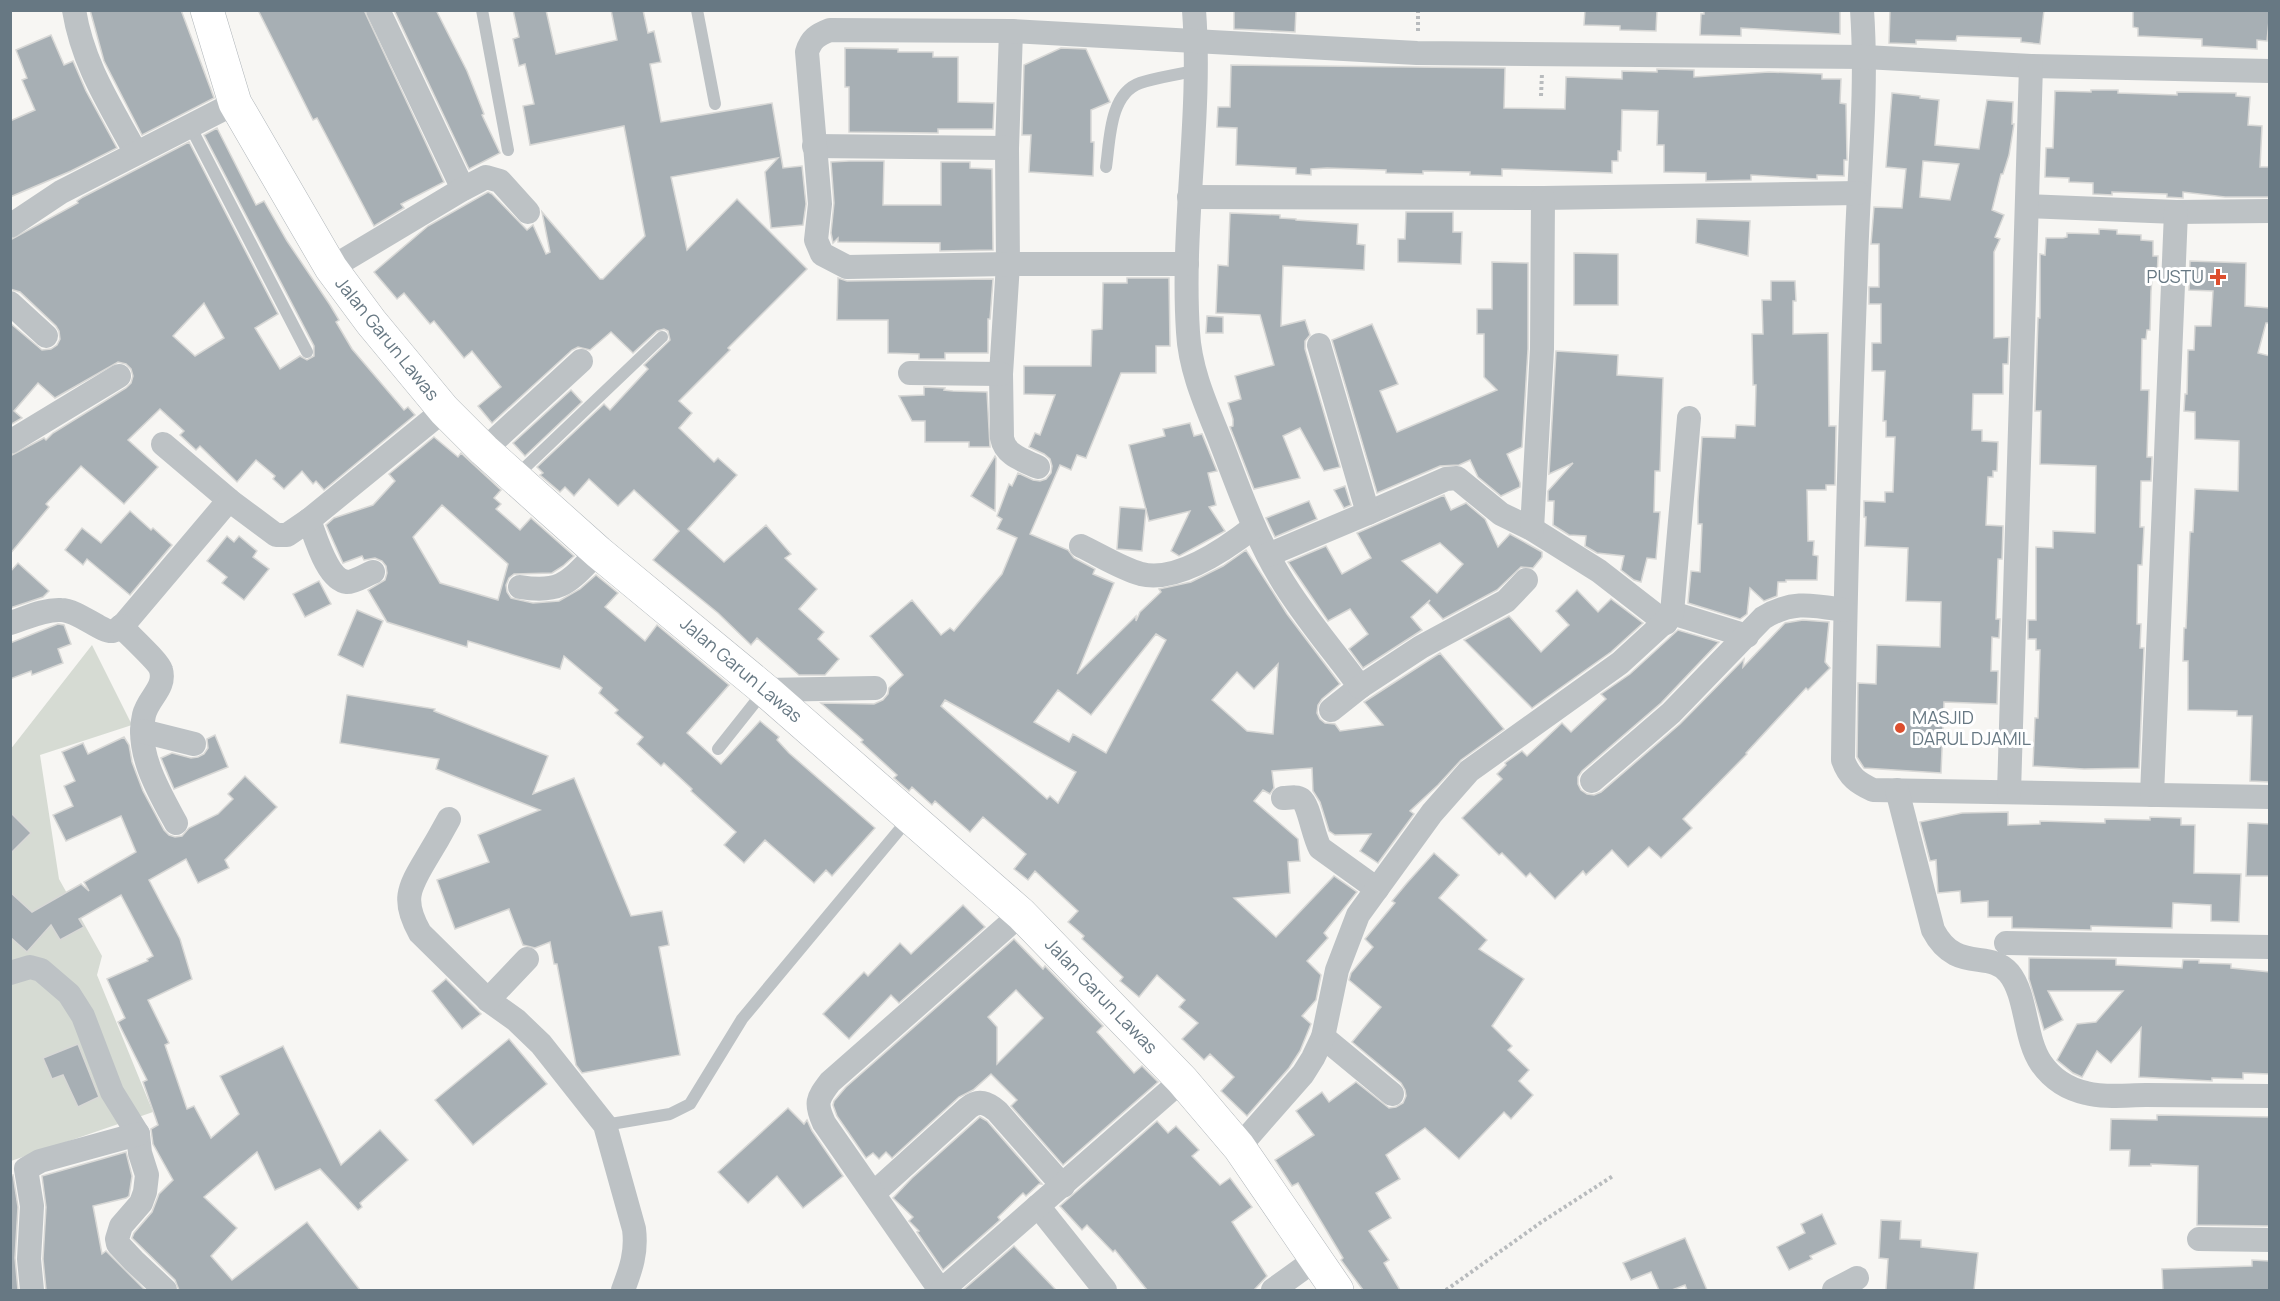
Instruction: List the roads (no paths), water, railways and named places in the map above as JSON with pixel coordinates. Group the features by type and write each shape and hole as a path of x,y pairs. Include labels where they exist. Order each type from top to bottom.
{"main road":[{"name":"Jalan Garun Lawas","path":"207,10 235,103 331,268 371,322 444,410 514,478 598,552 765,690 1021,914 1182,1080 1239,1147 1337,1290"}],"street":[{"path":"74,10 79,37 88,63 136,153"},
{"path":"378,10 463,189"},
{"path":"1194,10 1196,70 1186,264 1188,332 1194,371 1254,526 1268,555 1291,594 1360,687"},
{"path":"1862,10 1865,57 1858,193 1844,610 1843,760 1847,771 1858,783 1873,790 2270,797"},
{"path":"1186,264 847,267 832,261 822,254 816,240 820,204 807,52 810,43 818,35 830,30 1011,31 1417,53 1865,57 2031,66 2270,70"},
{"path":"1011,31 1007,148 1008,264 1000,374 1002,442 1013,455 1038,467"},
{"path":"2009,792 2031,66"},
{"path":"10,226 61,192 235,103"},
{"path":"814,146 1007,148"},
{"path":"331,268 481,179 495,179 528,212"},
{"path":"1189,197 1543,198 1858,193"},
{"path":"1532,529 1542,349 1543,198"},
{"path":"2027,206 2176,212 2270,211"},
{"path":"2152,795 2176,212"},
{"path":"10,303 46,336"},
{"path":"1319,345 1368,513"},
{"path":"484,450 581,361"},
{"path":"910,373 1000,374"},
{"path":"10,442 119,376"},
{"path":"163,444 276,535 287,535 309,520 444,410"},
{"path":"1239,1147 1303,1074 1323,1037 1337,970 1358,915 1432,813 1469,771 1620,663 1669,618 1689,418"},
{"path":"1268,555 1453,477 1465,483 1501,514 1532,529 1669,618 1747,636"},
{"path":"10,623 60,609 75,612 106,630 114,631 178,562 230,500"},
{"path":"309,520 323,556 334,575 349,581 373,572"},
{"path":"1081,546 1139,573 1159,575 1215,556 1254,526"},
{"path":"520,587 538,590 556,588 577,573 598,552"},
{"path":"1331,710 1360,687 1421,647 1506,601 1526,580"},
{"path":"1592,781 1671,713 1763,618 1778,609 1794,604 1844,610"},
{"path":"121,626 160,666 162,673 159,690 151,698 145,714 142,731 143,745 163,799 176,823"},
{"path":"765,690 875,688"},
{"path":"142,731 194,744"},
{"path":"1898,790 1933,930 1940,943 1951,952 1963,958 1994,964 2006,970 2014,981 2034,1052 2051,1076 2066,1086 2096,1094 2270,1096"},
{"path":"1282,798 1301,799 1309,812 1312,830 1320,848 1377,889"},
{"path":"450,819 411,884 410,908 413,920 420,933 488,1000 516,1020 541,1044 605,1125 636,1242 634,1259 623,1290"},
{"path":"1021,914 830,1082 818,1098 818,1108 824,1123 941,1290 1182,1080"},
{"path":"2006,943 2270,947"},
{"path":"488,1000 527,959"},
{"path":"10,973 35,968 48,975 69,994 83,1016 112,1092 138,1134 140,1153 147,1175 146,1192 141,1203 121,1226 117,1239 118,1244 165,1290"},
{"path":"1323,1037 1392,1094"},
{"path":"874,1193 968,1107 980,1102 990,1105 997,1111 1063,1186"},
{"path":"32,1290 29,1259 32,1206 26,1169 39,1161 138,1134"},
{"path":"1038,1206 1105,1290"},
{"path":"2199,1239 2270,1240"},
{"path":"1273,1290 1316,1259"},
{"path":"1834,1290 1857,1278"}],"lane":[{"path":"482,10 508,150"},
{"path":"697,10 715,104"},
{"path":"1106,167 1116,109 1122,98 1138,84 1196,70"},
{"path":"190,126 307,352"},
{"path":"514,478 662,338"},
{"path":"718,749 765,690"},
{"path":"605,1125 670,1114 690,1104 742,1019 911,816"}],"place":[{"name":"PUSTU","path":"2218,277"},
{"name":"MASJID DARUL DJAMIL","path":"1900,728"}]}
